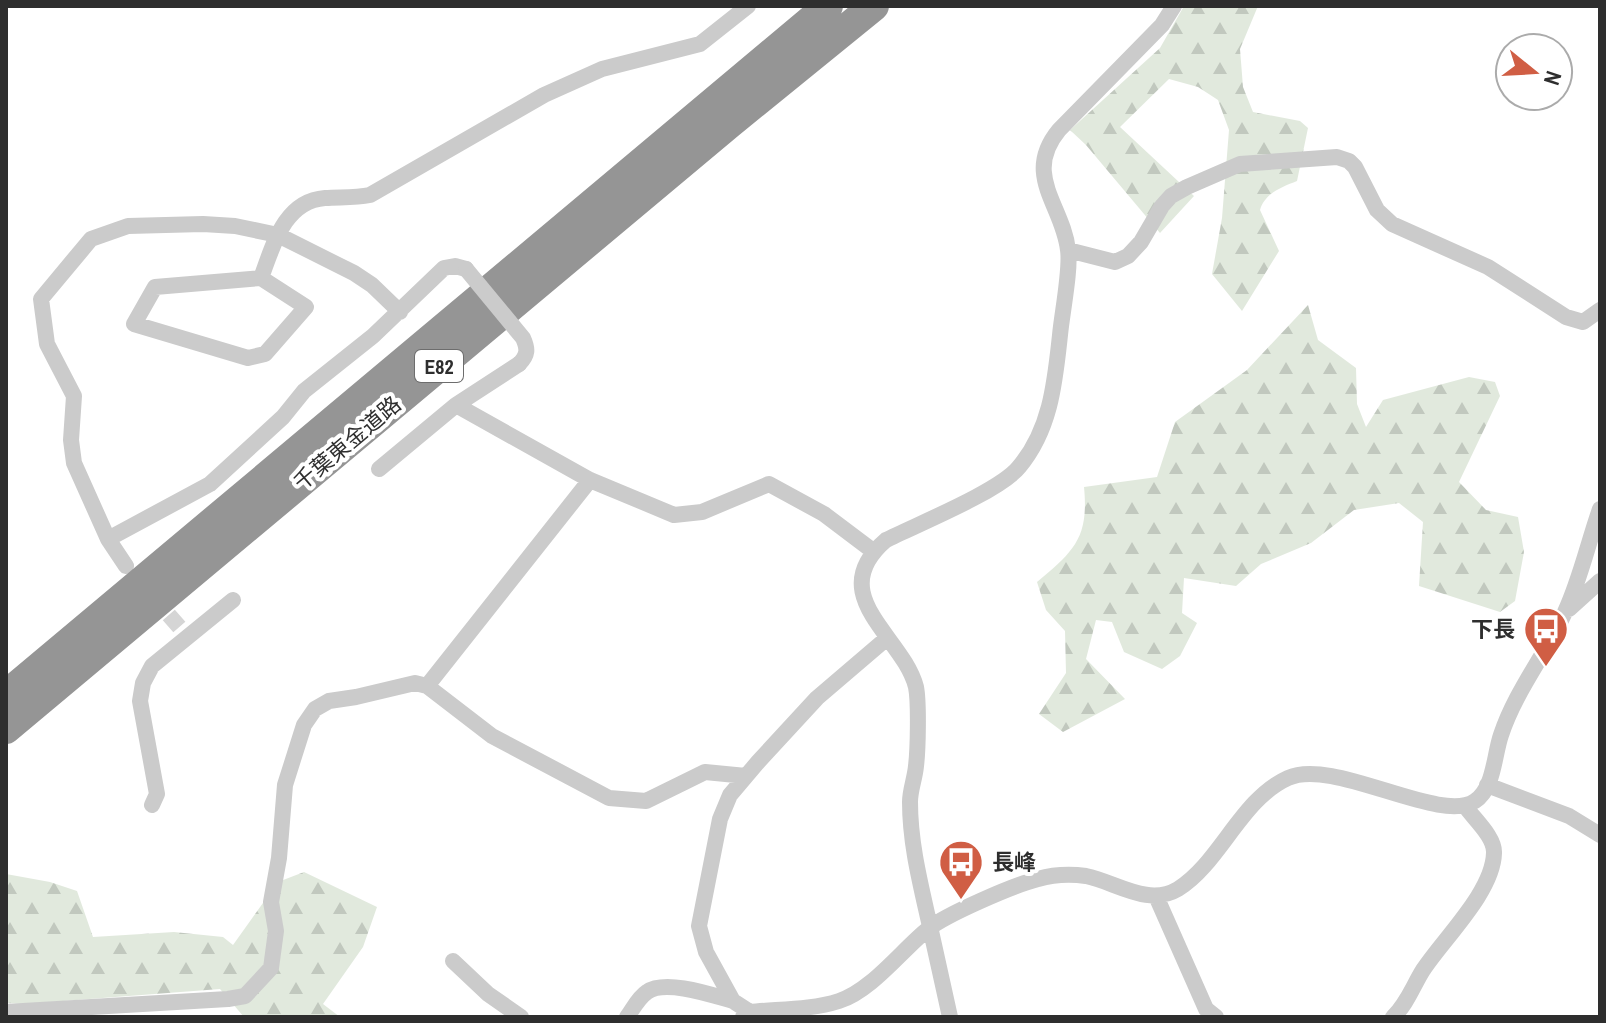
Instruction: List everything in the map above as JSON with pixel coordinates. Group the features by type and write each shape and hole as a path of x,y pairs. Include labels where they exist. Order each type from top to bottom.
{"highway":[{"name":"千葉東金道路","path":"6,695 828,6"},
{"name":"千葉東金道路","path":"6,729 874,6"}],"street":[{"path":"261,278 278,235 291,213 306,203 323,198 349,199 370,195 532,102 573,82 602,69 700,44 748,6"},
{"path":"950,1017 912,837 909,799 917,766 916,689 908,669 870,615 864,600 865,566 873,551 886,540 991,487 1019,468 1038,438 1055,382 1068,250 1046,191 1043,168 1050,141 1162,25 1174,6"},
{"path":"1068,250 1115,262 1128,256 1141,242 1171,196 1187,187 1240,164 1337,157 1355,167 1377,210 1392,224 1488,267 1566,317 1583,322 1600,310"},
{"path":"126,566 108,539 74,463 71,440 74,396 47,344 41,299 91,239 119,228 214,225 278,235 354,273 372,285 400,312"},
{"path":"108,539 210,484 283,417 304,391 400,312 444,268 455,266 466,269 523,338 527,347 526,356 519,364 456,405 379,469"},
{"path":"261,278 306,307 265,354 248,358 134,324 155,287 261,278"},
{"path":"456,405 590,480 674,515 702,512 769,484 824,514 873,551"},
{"path":"427,686 590,480"},
{"path":"886,639 817,698 730,795 720,819 699,926 706,952 733,1001 746,1015 841,1001 856,992 930,927 1038,878 1085,876 1143,895 1156,896 1178,889 1260,797 1288,778 1303,774 1329,776 1441,805 1465,806 1482,795 1487,785 1501,734 1520,691 1565,612 1600,509"},
{"path":"1565,612 1600,581"},
{"path":"152,805 157,794 140,701 143,683 152,666 233,600"},
{"path":"6,1012 245,996 271,968 276,931 271,902 279,858 285,785 304,725 315,709 329,701 415,683 427,686 492,736 609,798 646,801 705,772 746,776"},
{"path":"1487,785 1569,816 1600,835"},
{"path":"1393,1017 1402,1009 1422,971 1478,897 1491,865 1494,851 1489,838 1465,806"},
{"path":"1156,896 1206,1009 1216,1017"},
{"path":"453,961 488,994 521,1017"},
{"path":"627,1017 650,989 663,986 733,1001"}],"green space":[{"path":"1184,6 1258,6 1240,49 1243,87 1253,112 1300,121 1308,128 1297,181 1280,188 1262,204 1260,210 1279,251 1242,311 1212,274 1222,218 1229,130 1218,100 1198,87 1169,79 1120,127 1194,196 1160,233 1070,130 1160,48"},
{"path":"1308,305 1318,340 1356,368 1357,404 1366,427 1383,400 1469,377 1495,382 1500,396 1459,482 1486,510 1518,517 1524,552 1515,601 1500,612 1419,586 1423,522 1399,503 1354,510 1311,543 1261,564 1236,586 1184,578 1182,613 1197,623 1180,656 1162,669 1124,652 1112,622 1096,620 1086,659 1125,699 1063,732 1039,714 1066,673 1065,631 1046,610 1037,582 1061,561 1076,542 1084,519 1084,487 1157,477 1175,422 1247,370"},
{"path":"304,872 377,907 363,947 323,1004 340,1017 244,1017 220,989 6,1003 6,874 50,882 77,891 93,937 174,932 223,937 233,945 278,882"}],"tunnel":[{"path":"153,597 188,637"}],"place":[{"name":"下長","path":"1546,668"},
{"name":"長峰","path":"961,901"}]}
